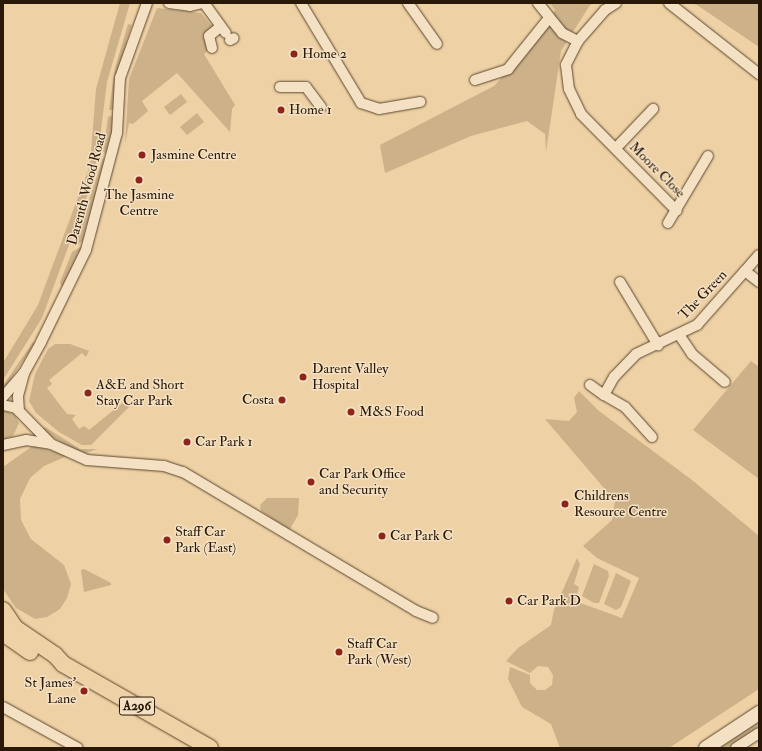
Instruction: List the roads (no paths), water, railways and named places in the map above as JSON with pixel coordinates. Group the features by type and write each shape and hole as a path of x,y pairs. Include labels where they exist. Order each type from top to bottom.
{"main road":[{"name":"A296","path":"3,610 15,628 63,664 210,748"},
{"name":"A296","path":"3,633 50,662 63,664"}],"street":[{"name":"Darenth Wood Road","path":"11,443 24,432 18,396 24,373 86,251 117,135 120,78 147,3"},
{"path":"169,3 190,6 203,3 217,16 227,35 208,36 212,48"},
{"path":"301,3 361,103 379,109 420,102"},
{"path":"408,3 437,44"},
{"path":"538,3 562,33 578,41"},
{"name":"Moore Close","path":"616,3 605,10 578,41 566,65 569,89 581,114 677,211"},
{"path":"669,3 759,74"},
{"path":"475,80 508,69 549,18"},
{"path":"280,87 306,87 322,107"},
{"name":"Moore Close","path":"616,148 653,109"},
{"name":"Moore Close","path":"668,223 677,211 708,156"},
{"name":"The Green","path":"604,395 616,375 632,357 680,336 702,320 759,255"},
{"name":"The Green","path":"746,271 759,282"},
{"path":"620,282 658,346"},
{"name":"The Green","path":"680,336 692,354 725,382"},
{"name":"Darenth Wood Road","path":"3,397 24,373"},
{"path":"590,385 625,407 652,437"},
{"path":"3,405 21,414 51,444 87,460 164,466 200,480 416,611 433,618"},
{"path":"3,451 11,443 51,444"},
{"path":"3,707 78,748"},
{"path":"706,748 759,714"},
{"path":"736,748 759,733"}],"place":[{"name":"Home 2","path":"294,54"},
{"name":"Home 1","path":"281,110"},
{"name":"Jasmine Centre","path":"142,155"},
{"name":"The Jasmine Centre","path":"139,180"},
{"name":"Darent Valley Hospital","path":"303,377"},
{"name":"A&E and Short Stay Car Park","path":"88,393"},
{"name":"Costa","path":"282,400"},
{"name":"M&S Food","path":"351,412"},
{"name":"Car Park 1","path":"187,442"},
{"name":"Car Park Office and Security","path":"311,482"},
{"name":"Childrens Resource Centre","path":"565,504"},
{"name":"Car Park C","path":"382,536"},
{"name":"Staff Car Park (East)","path":"167,540"},
{"name":"Car Park D","path":"509,601"},
{"name":"Staff Car Park (West)","path":"339,652"},
{"name":"St James' Lane","path":"84,691"}]}
